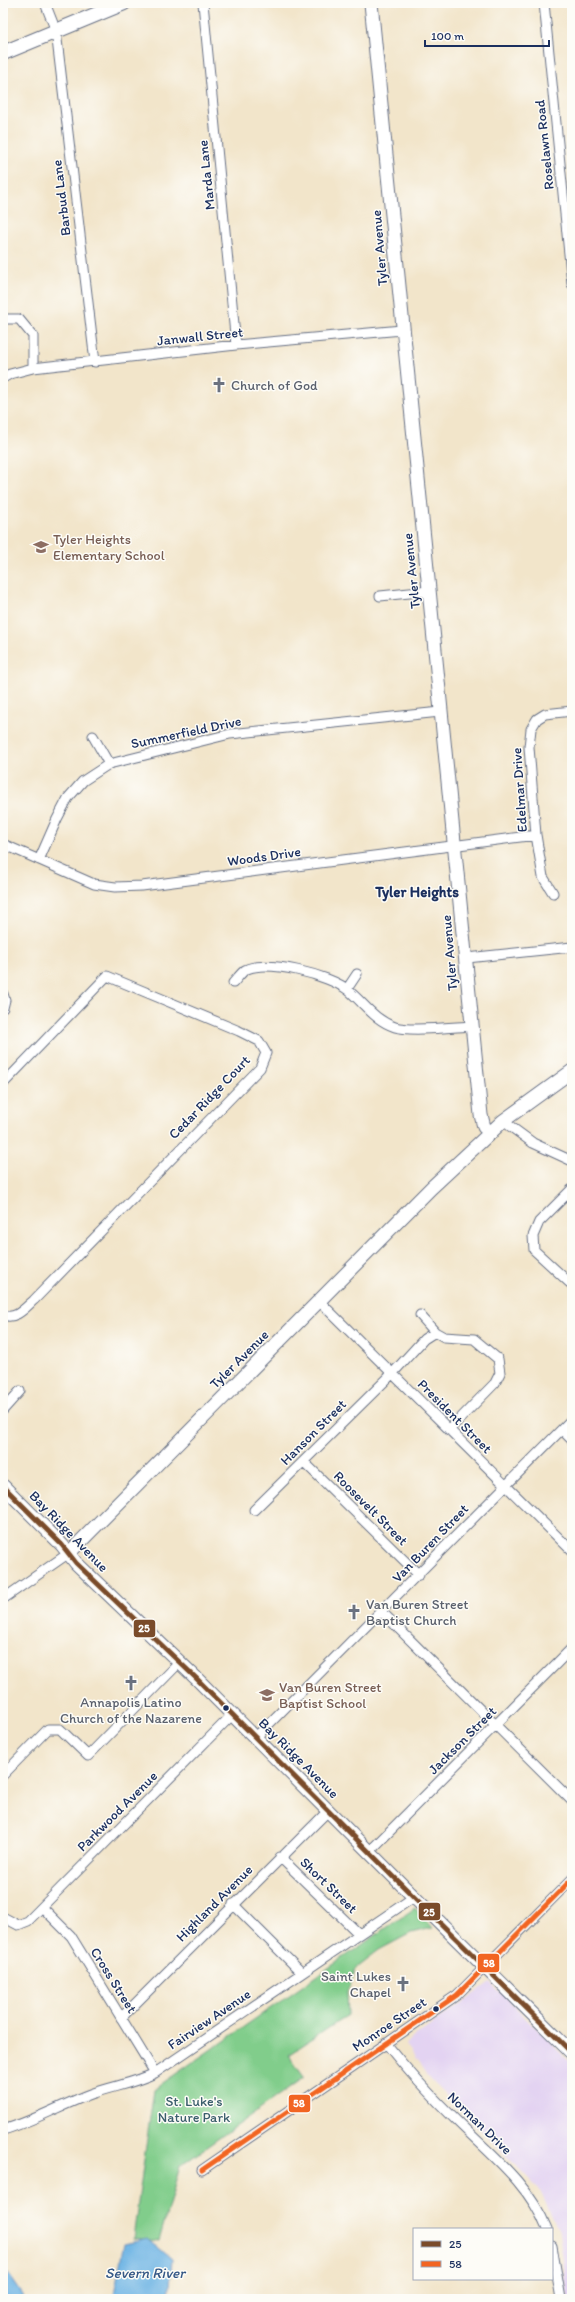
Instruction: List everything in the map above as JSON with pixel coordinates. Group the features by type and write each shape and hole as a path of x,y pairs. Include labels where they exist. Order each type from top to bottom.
{"main road":[{"path":"3,53 124,3"}],"street":[{"name":"Barbud Lane","path":"45,3 56,31 95,362"},
{"name":"Marda Lane","path":"203,3 236,345"},
{"name":"Tyler Avenue","path":"370,3 390,186 402,330 440,712 467,958 481,1114 484,1127 490,1133"},
{"name":"Roselawn Road","path":"544,3 568,205 572,284"},
{"path":"3,320 19,319 33,336 33,368"},
{"name":"Janwall Street","path":"3,378 10,374 33,368 236,345 402,330"},
{"path":"380,596 429,591"},
{"name":"Edelmar Drive","path":"553,893 543,877 536,835 529,747 531,729 537,719 545,714 572,711"},
{"name":"Summerfield Drive","path":"38,860 68,798 83,781 109,764 230,734 440,712"},
{"path":"93,736 109,764"},
{"name":"Woods Drive","path":"3,844 94,884 115,887 142,886 454,844 536,835"},
{"path":"467,958 572,947"},
{"path":"233,984 245,970 262,967 285,967 307,972 347,989 374,1016 397,1028 472,1026"},
{"path":"347,989 357,974"},
{"name":"Cedar Ridge Court","path":"3,1084 107,976 239,1031 259,1041 266,1053 260,1068 34,1300 18,1314 8,1317 3,1315"},
{"path":"3,994 5,1000 3,1008"},
{"name":"Tyler Avenue","path":"3,1599 69,1553 431,1188 503,1121 572,1071"},
{"path":"503,1121 533,1144 572,1161"},
{"path":"572,1189 539,1222 533,1236 534,1250 572,1285"},
{"name":"President Street","path":"319,1301 572,1551"},
{"path":"420,1314 435,1332 444,1337 474,1339 498,1359 500,1373 495,1383 449,1430"},
{"name":"Hanson Street","path":"254,1510 392,1374 424,1339 435,1332"},
{"path":"3,1410 20,1392"},
{"name":"Van Buren Street","path":"256,1737 382,1612 572,1419"},
{"path":"562,1430 572,1440"},
{"name":"Roosevelt Street","path":"304,1462 418,1575"},
{"name":"Bay Ridge Avenue","path":"3,1486 138,1624 180,1662 233,1714 370,1851 414,1898 572,2053"},
{"path":"382,1612 572,1801"},
{"name":"Jackson Street","path":"370,1851 572,1648"},
{"path":"3,1775 48,1729 60,1729 88,1756 180,1662"},
{"name":"Parkwood Avenue","path":"3,1917 18,1925 28,1921 233,1714"},
{"name":"Highland Avenue","path":"121,2018 280,1857 329,1810"},
{"name":"Short Street","path":"280,1857 359,1934"},
{"name":"Monroe Street","path":"202,2170 457,1995 572,1879"},
{"name":"Fairview Avenue","path":"3,2130 28,2123 99,2091 141,2080 155,2073 414,1898"},
{"path":"233,1904 302,1973"},
{"name":"Cross Street","path":"42,1907 72,1936 155,2073"},
{"name":"Norman Drive","path":"386,2043 417,2082 521,2183 536,2206 547,2228"},
{"path":"553,2252 561,2299"}],"shaded area":[{"path":"490,1982 572,2063 572,2299 568,2299 559,2231 539,2189 429,2078 405,2044"}],"green space":[{"name":"St. Luke's Nature Park","path":"415,1908 432,1928 411,1933 379,1950 357,1967 347,1992 348,2015 288,2055 304,2077 180,2166 159,2241 133,2238 154,2089"}],"water":[{"name":"Severn River","path":"147,2238 172,2259 169,2299 113,2299 124,2243"},
{"path":"3,2266 23,2295 24,2299 3,2299"}],"transit line":[{"name":"25","path":"3,1486 62,1545 76,1563 196,1678 572,2053"},
{"name":"58","path":"202,2170 457,1995 572,1879"}],"place":[{"name":"Church of God","path":"219,385"},
{"name":"Tyler Heights Elementary School","path":"41,547"},
{"name":"Van Buren Street Baptist Church","path":"354,1612"},
{"name":"Annapolis Latino Church of the Nazarene","path":"131,1683"},
{"name":"Van Buren Street Baptist School","path":"267,1695"},
{"name":"Saint Lukes Chapel","path":"403,1984"}],"district":[{"name":"Tyler Heights","path":"417,892"}]}
